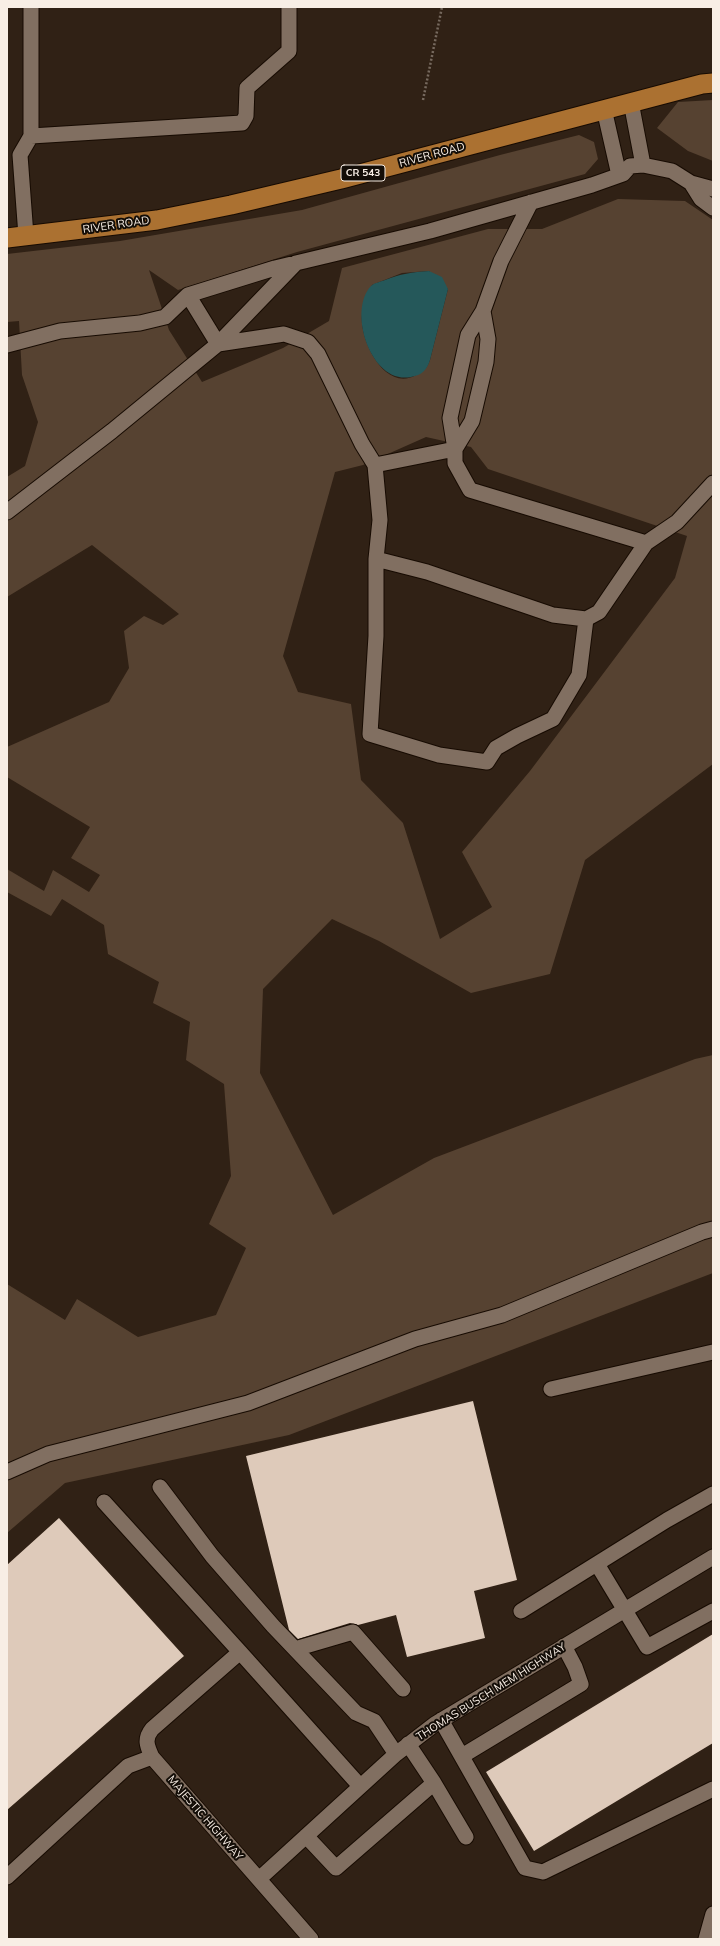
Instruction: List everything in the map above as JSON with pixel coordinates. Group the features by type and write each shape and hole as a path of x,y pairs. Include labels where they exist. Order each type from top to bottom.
{"main road":[{"name":"RIVER ROAD","path":"7,238 157,220 231,205 341,179 709,82"}],"street":[{"path":"26,236 14,155 31,136 31,7"},
{"path":"31,136 242,123 246,116 247,88 288,51 289,7"},
{"path":"631,102 643,165"},
{"path":"604,109 619,175"},
{"path":"7,345 60,331 140,323 165,317 188,295 296,263 430,231 592,185 623,174 630,166 643,165 672,171 691,183 713,189"},
{"path":"691,183 701,199 713,208"},
{"path":"531,202 501,261 483,311 468,335 450,418 455,449 455,463 470,490 646,543"},
{"path":"7,512 112,431 218,344 296,263"},
{"path":"188,295 218,344"},
{"path":"375,465 455,449 472,421 486,362 488,340 483,311"},
{"path":"218,344 284,334 308,342 318,354 362,444 375,465 380,520 376,559 376,636 370,734 439,754 487,762 496,748 517,736 553,720 579,675 586,619"},
{"path":"376,559 427,572 553,615 586,619 599,612 646,543 677,522 713,483"},
{"path":"7,1472 48,1454 248,1403 415,1339 502,1315 702,1232 713,1229"},
{"path":"551,1389 713,1352"},
{"path":"160,1488 212,1556 295,1649 356,1713 374,1721 396,1754"},
{"path":"521,1611 667,1520 713,1494"},
{"path":"104,1502 360,1786"},
{"name":"THOMAS BUSCH MEM HIGHWAY","path":"259,1879 396,1754 441,1720 713,1557"},
{"path":"597,1564 646,1647 713,1611"},
{"path":"295,1649 353,1632 403,1689"},
{"path":"462,1756 581,1684 575,1667 564,1646"},
{"path":"7,1877 128,1766 152,1757 146,1743 148,1735 152,1729 240,1652"},
{"path":"441,1720 525,1868 543,1872 713,1789"},
{"path":"408,1744 466,1837"},
{"name":"MAJESTIC HIGHWAY","path":"152,1757 259,1879"},
{"path":"306,1836 336,1868 434,1784"},
{"path":"259,1879 312,1939"},
{"path":"706,1939 713,1914"}],"path":[{"path":"423,100 442,7"}],"shaded area":[{"path":"713,100 713,161 688,151 657,128 678,102"},
{"path":"579,135 594,142 598,159 585,174 297,252 178,290 149,270 169,330 202,382 283,348 329,321 342,268 488,229 542,229 618,199 685,201 713,220 713,764 585,860 550,974 471,993 379,941 332,919 263,989 260,1073 333,1215 434,1158 695,1059 713,1055 713,1273 289,1435 65,1483 7,1533 7,1284 65,1320 77,1299 138,1337 216,1315 246,1248 209,1224 231,1176 224,1084 186,1060 190,1022 153,1003 159,982 108,954 104,925 62,899 51,916 7,892 7,869 44,891 53,870 89,892 100,875 71,858 90,827 7,777 7,747 109,702 129,668 124,631 144,616 163,625 179,614 92,545 7,597 7,477 25,466 38,422 22,375 19,321 7,322 7,254 120,241 302,210 500,155","holes":["429,271 448,289 430,360 425,369 416,375 405,379 394,377 384,370 376,361 370,349 362,325 362,314 364,307 372,285 402,273","426,437 471,447 488,469 687,536 675,578 530,771 462,852 492,907 440,939 403,823 361,780 351,704 298,692 283,656 335,472 363,465"]}],"water":[{"path":"429,271 442,277 448,289 430,360 426,369 418,375 411,377 397,376 384,370 374,358 367,344 363,328 362,312 364,297 371,286 375,283 401,275"}],"building":[{"path":"473,1401 517,1580 474,1591 485,1638 407,1657 396,1615 358,1625 350,1623 298,1639 289,1630 246,1456"},
{"path":"59,1518 184,1656 7,1810 7,1565"},
{"path":"713,1634 713,1743 534,1851 486,1772"}]}
